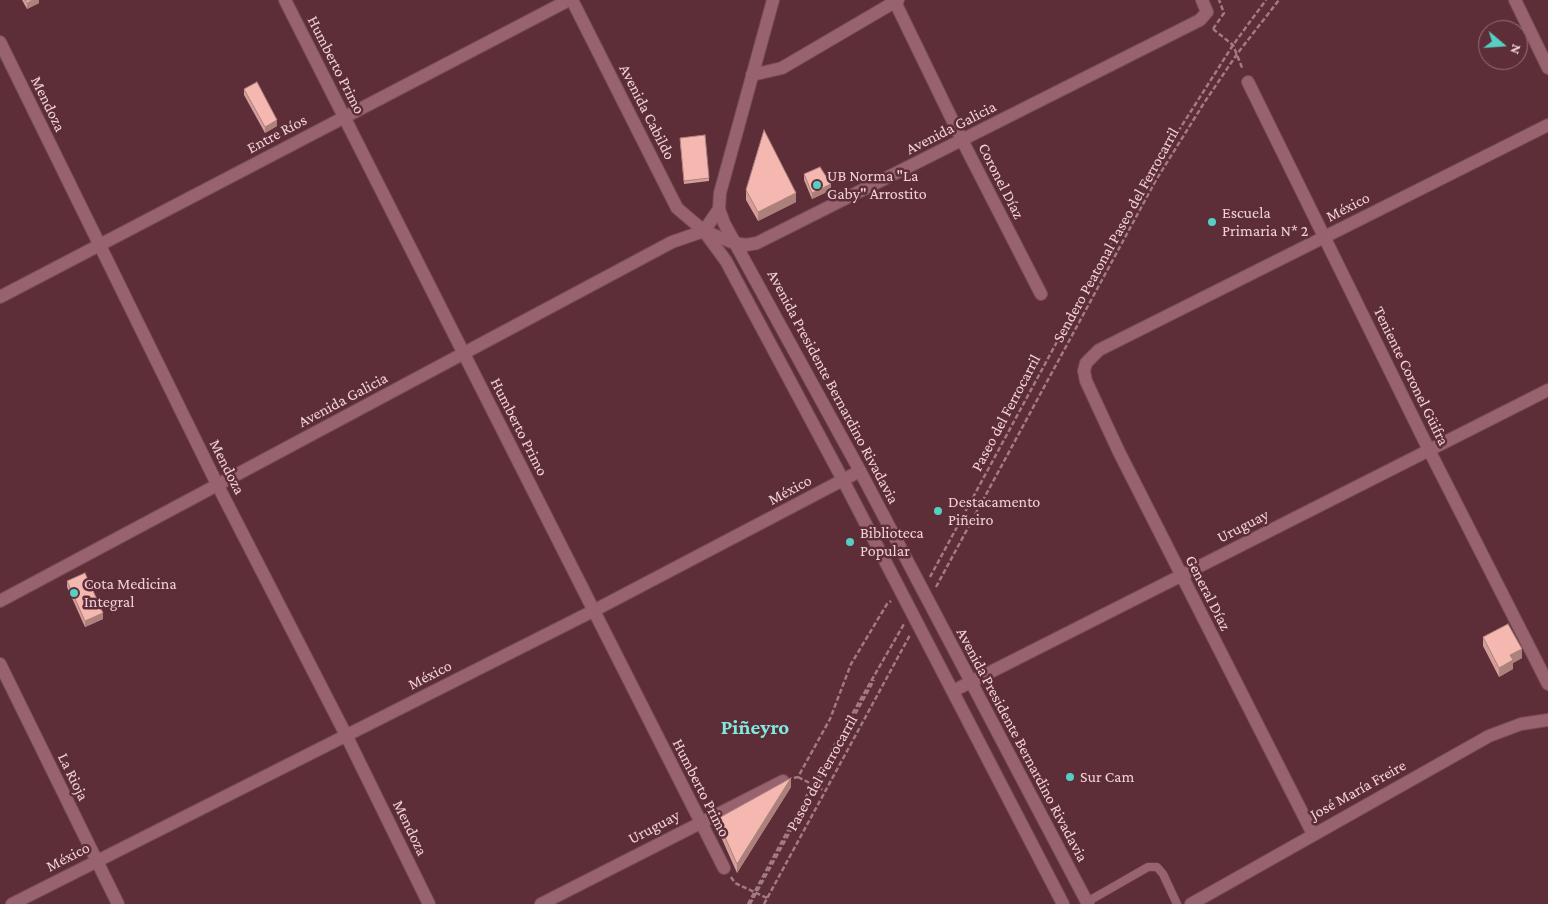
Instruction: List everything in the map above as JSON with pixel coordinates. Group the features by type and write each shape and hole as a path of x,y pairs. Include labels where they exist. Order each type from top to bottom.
{"street":[{"name":"Humberto Primo","path":"285,0 463,354 595,610 699,822 724,868"},
{"name":"Entre Ríos","path":"0,297 570,0"},
{"name":"Avenida Cabildo","path":"570,0 677,208 704,231"},
{"path":"773,0 720,194 719,209 704,231 726,261 843,480 902,596 911,619 953,692 1062,904"},
{"path":"1515,0 1548,68"},
{"path":"752,75 782,68 896,1"},
{"name":"Coronel Díaz","path":"896,1 962,140 1041,294"},
{"name":"Avenida Galicia","path":"0,601 672,242 704,231 734,243 746,245 757,243 1200,20 1204,6"},
{"name":"Mendoza","path":"0,42 218,486 346,735 429,904"},
{"name":"Teniente Coronel Güifra","path":"1248,82 1429,450 1548,684"},
{"name":"México","path":"1086,363 1099,350 1548,125"},
{"name":"Avenida Presidente Bernardino Rivadavia","path":"719,209 734,243 748,264 860,471 1087,903"},
{"name":"General Díaz","path":"1086,363 1084,371 1086,381 1181,576 1313,834"},
{"name":"Uruguay","path":"953,692 1548,390"},
{"name":"México","path":"12,904 595,610 860,471"},
{"name":"La Rioja","path":"0,664 118,904"},
{"name":"José María Freire","path":"1191,904 1489,736 1521,724 1548,720"},
{"name":"Uruguay","path":"541,904 699,822 783,781"}],"lane":[{"path":"1087,903 1148,867 1157,867 1163,874 1177,904"}],"path":[{"name":"Paseo del Ferrocarril","path":"925,596 1086,288 1178,128 1233,44 1266,0"},
{"name":"Sendero Peatonal Paseo del Ferrocarril","path":"925,596 1156,180 1237,54 1279,0"},
{"path":"1213,28 1233,44 1248,82"},
{"path":"798,777 830,719 851,664 887,604 902,596"},
{"name":"Paseo del Ferrocarril","path":"764,904 825,792 911,619"},
{"path":"749,904 813,785 911,619"},
{"path":"749,904 911,619"},
{"path":"783,781 798,777 825,792"},
{"path":"724,868 734,883 767,898"}],"building":[{"path":"257,82 277,120 265,127 244,89"},
{"path":"764,130 796,193 758,212 746,190"},
{"path":"705,135 709,178 684,181 680,138"},
{"name":"UB Norma \"La Gaby\" Arrostito","path":"820,167 831,184 812,193 804,174"},
{"path":"85,573 103,613 85,621 67,581"},
{"path":"1508,624 1522,649 1510,655 1513,660 1499,668 1483,637"},
{"path":"791,778 737,864 717,819"}],"place":[{"name":"UB Norma \"La Gaby\" Arrostito","path":"817,185"},
{"name":"Escuela Primaria N* 2","path":"1212,222"},
{"name":"Destacamento Piñeiro","path":"938,511"},
{"name":"Biblioteca Popular","path":"850,542"},
{"name":"Cota Medicina Integral","path":"74,593"},
{"name":"Sur Cam","path":"1070,777"}],"district":[{"name":"Piñeyro","path":"755,728"}]}
